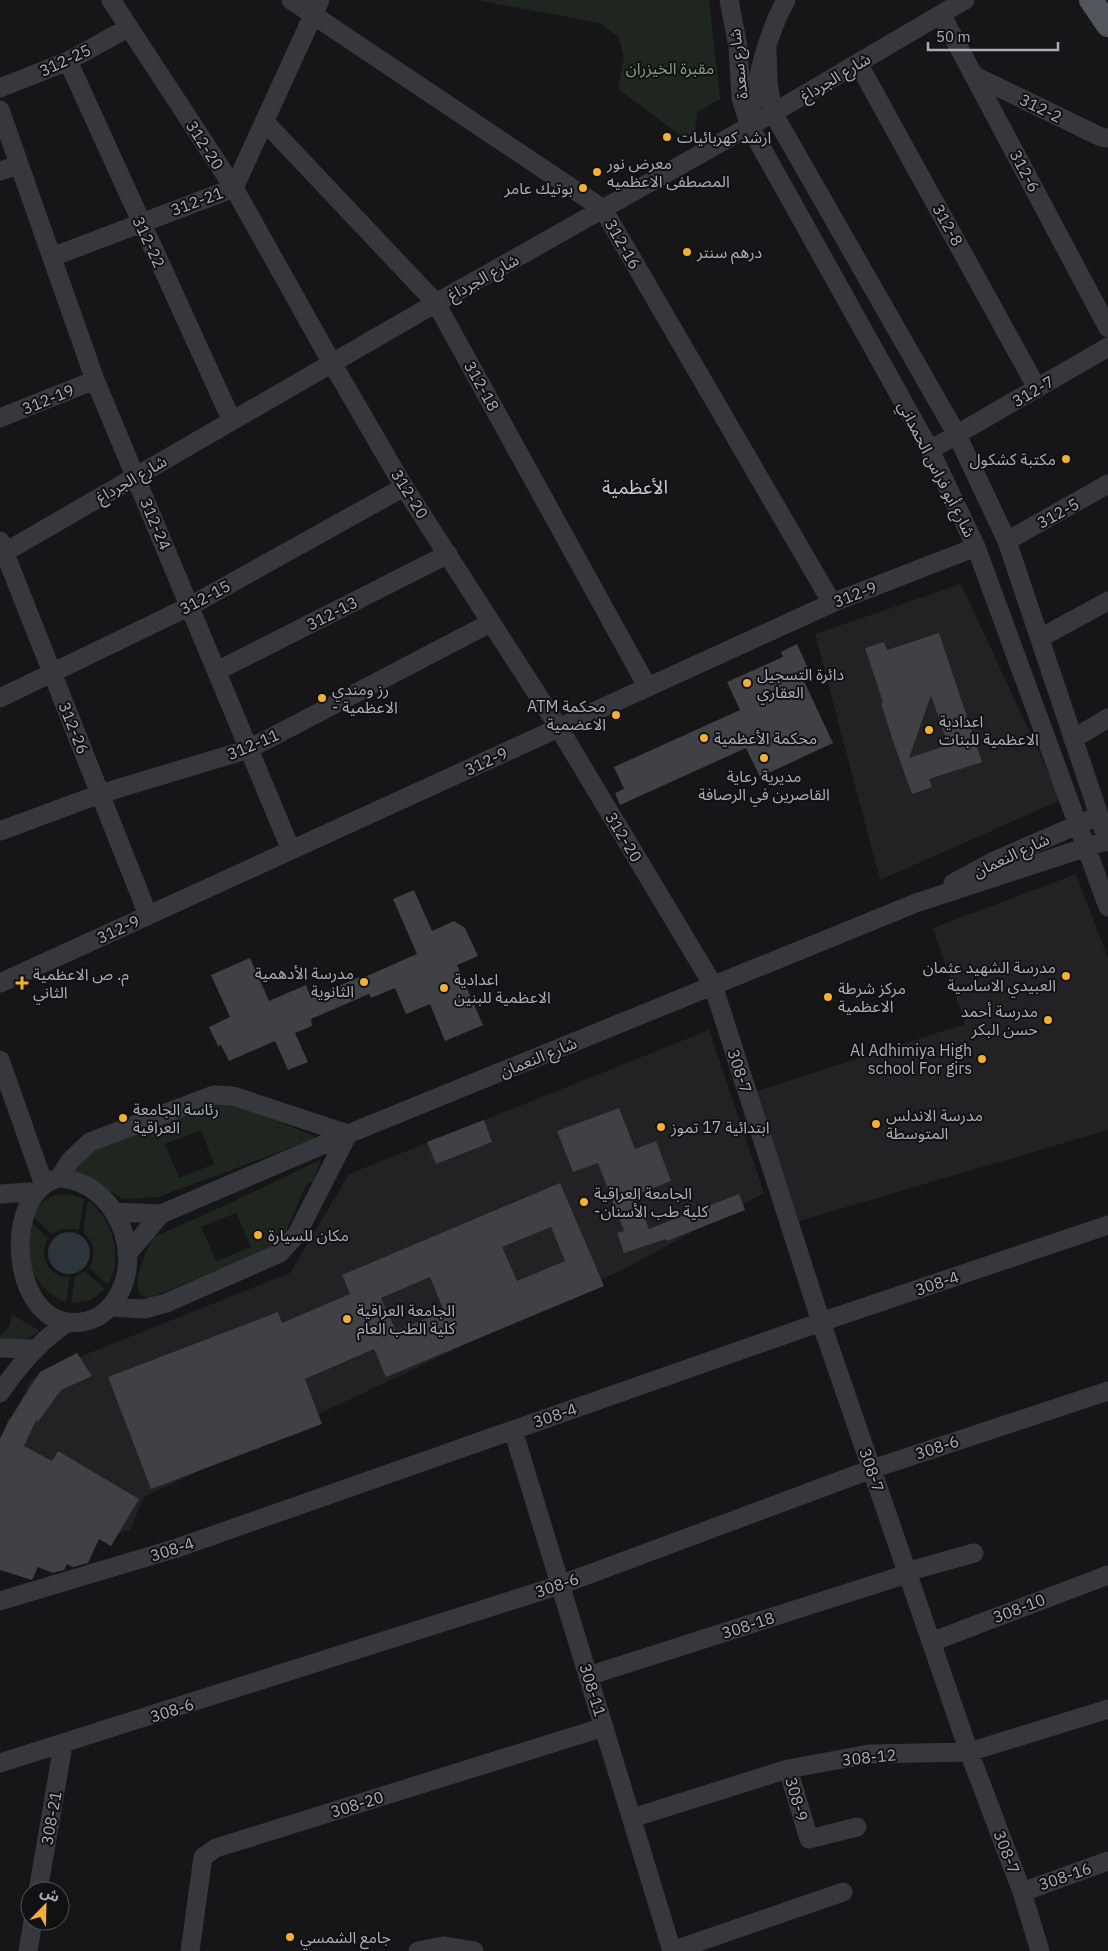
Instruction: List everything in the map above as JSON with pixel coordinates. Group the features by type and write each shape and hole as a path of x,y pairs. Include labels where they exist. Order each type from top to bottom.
{"main road":[{"path":"1091,0 1108,25"}],"street":[{"name":"312-20","path":"111,0 234,188 404,487 559,728 713,986"},
{"name":"312-16","path":"291,0 317,7 603,209 832,602"},
{"name":"شارع سعدة","path":"728,0 738,47 741,98 750,127"},
{"name":"شارع أبو فراس الحمداني","path":"786,0 767,48 755,90 750,127 930,450 976,547 1079,823 1108,907"},
{"name":"شارع الجرداغ","path":"1,549 136,476 436,303 750,127 965,0"},
{"name":"312-21","path":"52,257 234,188 266,123 317,7"},
{"name":"312-6","path":"941,14 1108,328"},
{"name":"312-25","path":"0,88 68,61 128,28"},
{"name":"شارع أبو فراس الحمداني","path":"767,48 768,82 773,113 957,435 1007,541 1073,739 1104,816 1108,841"},
{"name":"312-22","path":"68,61 140,223 232,421"},
{"name":"312-8","path":"858,63 1037,388"},
{"name":"312-2","path":"974,76 1100,137 1108,138"},
{"name":"312-24","path":"0,110 95,380 291,850"},
{"name":"312-18","path":"266,123 436,303 647,686"},
{"path":"0,171 19,165"},
{"name":"312-7","path":"930,450 1108,347"},
{"name":"312-19","path":"0,418 95,380"},
{"name":"312-5","path":"1007,541 1108,484"},
{"name":"312-15","path":"0,698 190,606 404,487"},
{"name":"312-9","path":"0,983 832,602 976,547"},
{"name":"312-26","path":"1,549 148,915"},
{"name":"312-13","path":"216,671 448,554"},
{"path":"1040,638 1108,601"},
{"name":"312-11","path":"0,831 100,794 250,749 490,623"},
{"path":"1073,739 1108,718"},
{"name":"شارع النعمان","path":"916,903 994,860 1079,823 1104,816"},
{"name":"شارع النعمان","path":"114,1212 161,1214 348,1134 916,903 1108,841"},
{"name":"308-7","path":"713,986 821,1322 969,1752 1022,1892 1040,1951"},
{"path":"0,1060 44,1184"},
{"path":"68,1322 47,1313 34,1302 19,1281 10,1247 13,1221 19,1205 70,1162 90,1142 195,1100 214,1095 233,1096 348,1134 297,1234 280,1253 166,1303 144,1309 110,1307"},
{"path":"0,1194 44,1184 76,1180 91,1187 104,1198 114,1212 124,1236 127,1254 122,1288 110,1307 95,1318 68,1322 35,1349 0,1392"},
{"name":"شارع النعمان","path":"127,1254 161,1214"},
{"name":"308-4","path":"0,1601 177,1548 821,1322 1108,1225"},
{"path":"0,1348 35,1349"},
{"name":"308-6","path":"0,1763 63,1745 560,1585 872,1469 1108,1391"},
{"name":"308-11","path":"513,1430 672,1951"},
{"name":"308-18","path":"588,1676 974,1553"},
{"name":"308-10","path":"931,1642 1108,1575"},
{"name":"308-12","path":"632,1818 788,1769 869,1754 969,1752 1108,1709"},
{"name":"308-20","path":"190,1951 203,1857 216,1848 604,1727"},
{"name":"308-21","path":"40,1881 63,1745"},
{"name":"308-9","path":"788,1769 809,1839 858,1827"},
{"name":"308-16","path":"1022,1892 1108,1861"},
{"path":"672,1951 844,1892"},
{"path":"28,1951 31,1931"},
{"path":"418,1951 443,1946 474,1951"}],"shaded area":[{"path":"961,584 1061,800 880,880 815,634"},
{"name":"Al Adhimiya High school For girs","path":"1076,874 1108,958 1108,1130 789,1224 748,1094 965,1024 933,928"},
{"name":"الجامعة العراقية كلية الطب العام","path":"709,1030 764,1193 624,1269 144,1497 130,1530 0,1570 0,1444 30,1381 59,1365 290,1273 349,1174"},
{"path":"73,1232 81,1235 87,1241 90,1253 87,1265 81,1271 65,1274 57,1271 51,1265 48,1249 51,1241 57,1235"}],"green space":[{"name":"مقبرة الخيزران","path":"475,0 709,0 720,99 697,112 695,131 690,136 683,137 618,89 624,57 619,38 600,23"},
{"path":"224,1100 314,1136 315,1139 158,1197 124,1199 75,1172 74,1168 87,1151","holes":["201,1130 214,1164 179,1178 165,1144"]},
{"path":"320,1160 314,1180 306,1185 280,1245 149,1298 141,1295 138,1290 137,1280 146,1252 154,1237","holes":["236,1213 251,1247 216,1261 201,1227"]},
{"path":"68,1194 84,1199 79,1229 61,1229 52,1234 31,1215 46,1199 56,1195"},
{"path":"88,1201 104,1218 110,1228 113,1239 115,1262 113,1274 108,1285 89,1268 94,1254 90,1240 83,1232"},
{"path":"29,1220 48,1238 44,1252 47,1265 56,1274 70,1277 66,1302 54,1296 45,1288 30,1266"},
{"path":"85,1271 105,1289 91,1300 71,1303 75,1277"},
{"path":"12,1315 39,1332 27,1339 0,1340 0,1336 9,1327"}],"building":[{"path":"939,633 982,762 929,779 932,787 912,794 894,744 881,703 883,702 865,648 884,642 887,650","holes":["931,695 948,745 909,758"]},
{"path":"797,644 810,673 802,677 833,743 760,777 746,748 620,805 615,793 624,789 614,767 740,710 727,682 783,657 781,652"},
{"path":"414,890 432,931 454,921 465,928 478,956 457,965 483,1025 445,1041 430,1004 406,1014 395,988 371,998 369,994 311,1019 312,1026 295,1033 308,1062 288,1070 275,1041 229,1061 221,1045 218,1046 209,1027 230,1017 211,975 250,958 269,1001 306,985 311,998 359,977 360,979 417,954 393,899"},
{"path":"619,1108 635,1149 656,1141 671,1181 635,1195 649,1229 739,1194 745,1210 667,1241 666,1239 624,1253 617,1233 624,1231 598,1163 573,1172 557,1131"},
{"path":"484,1120 492,1142 436,1164 427,1142"},
{"path":"560,1183 604,1286 386,1377 374,1349 305,1379 322,1424 151,1489 108,1377 278,1312 282,1323 350,1294 342,1275","holes":["551,1227 565,1261 517,1281 502,1247","430,1277 444,1311 396,1331 381,1298"]},
{"path":"77,1353 92,1376 61,1390 38,1422 36,1420 24,1446 52,1461 58,1451 139,1499 111,1546 99,1539 88,1563 73,1567 67,1564 64,1570 53,1573 38,1567 32,1580 0,1570 0,1439 8,1422 40,1372"}],"place":[{"name":"ارشد كهربائيات","path":"667,137"},
{"name":"معرض نور المصطفى الاعظميه","path":"597,172"},
{"name":"بوتيك عامر","path":"583,188"},
{"name":"درهم سنتر","path":"687,252"},
{"name":"مكتبة كشكول","path":"1066,459"},
{"name":"دائرة التسجيل العقاري","path":"747,683"},
{"name":"رز ومندي - الاعظمية","path":"322,698"},
{"name":"ATM محكمة الاعضمية","path":"616,715"},
{"name":"اعدادية الاعظمية للبنات","path":"929,730"},
{"name":"محكمة الأعظمية","path":"704,738"},
{"name":"مديرية رعاية القاصرين في الرصافة","path":"764,758"},
{"name":"مدرسة الشهيد عثمان العبيدي الاساسية","path":"1066,976"},
{"name":"مدرسة الأدهمية الثانوية","path":"364,982"},
{"name":"م. ص الاعظمية الثاني","path":"22,983"},
{"name":"اعدادية الاعظمية للبنين","path":"444,988"},
{"name":"مركز شرطة الاعظمية","path":"828,997"},
{"name":"مدرسة أحمد حسن البكر","path":"1048,1020"},
{"name":"Al Adhimiya High school For girs","path":"982,1059"},
{"name":"رئاسة الجامعة العراقية","path":"123,1118"},
{"name":"مدرسة الاندلس المتوسطة","path":"876,1124"},
{"name":"ابتدائية 17 تموز","path":"661,1127"},
{"name":"الجامعة العراقية -كلية طب الأسنان","path":"584,1202"},
{"name":"مكان للسيارة","path":"258,1235"},
{"name":"الجامعة العراقية كلية الطب العام","path":"347,1319"},
{"name":"جامع الشمسي","path":"290,1937"}],"district":[{"name":"الأعظمية","path":"635,487"}]}
